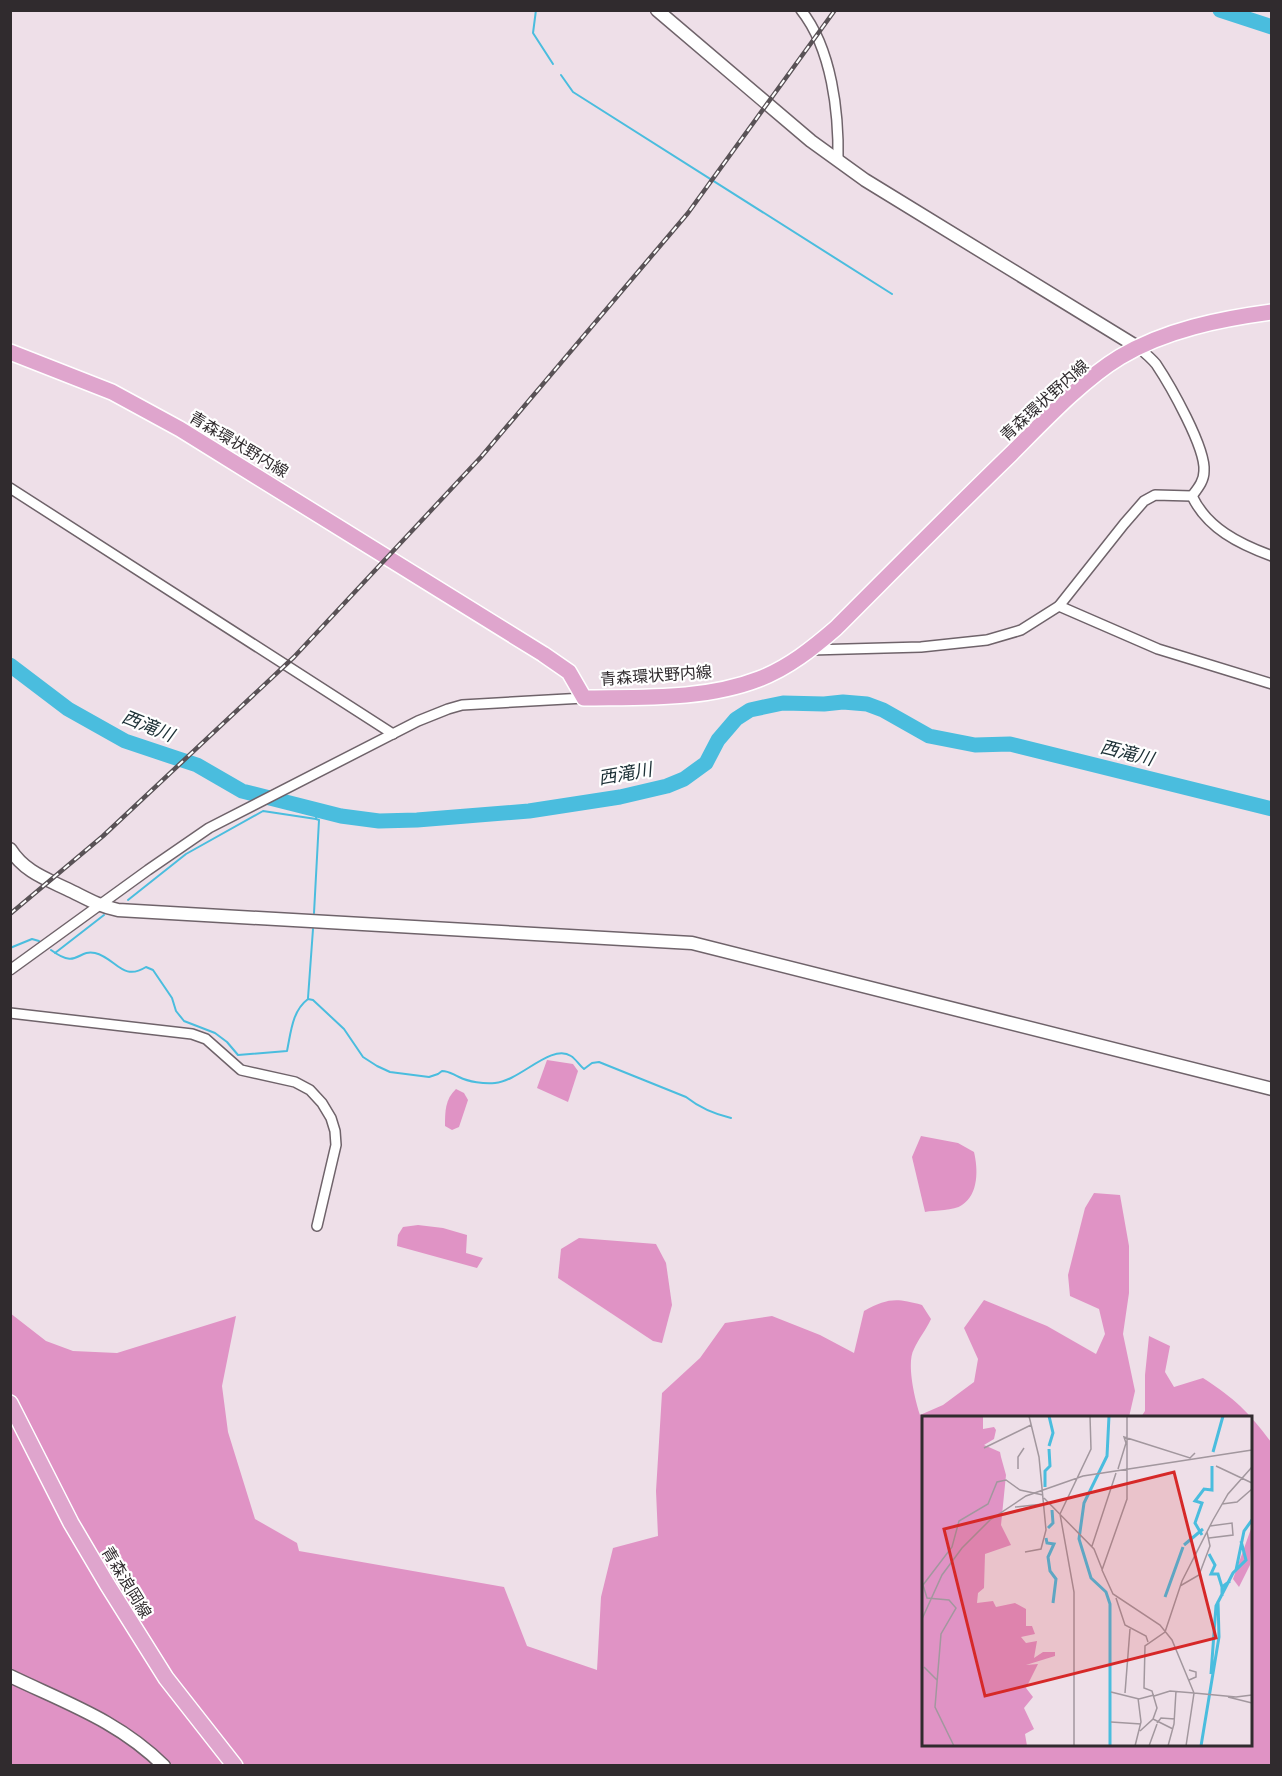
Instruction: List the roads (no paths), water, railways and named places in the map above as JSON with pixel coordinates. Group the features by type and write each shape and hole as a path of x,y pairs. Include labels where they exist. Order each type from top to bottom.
{"main road":[{"name":"青森環状野内線","path":"10,352 112,392 217,451 543,654 569,672 584,698 657,696 705,692 760,679 811,650 837,628 1018,447 1086,383 1119,357 1220,320 1272,312"},
{"name":"青森浪岡線","path":"10,1403 71,1523 113,1594 166,1678 235,1766"}],"street":[{"path":"657,10 811,141 865,180 1139,348 1156,365 1196,435 1202,454 1204,472 1200,486 1192,496"},
{"path":"801,10 818,41 830,77 839,128 838,161"},
{"path":"10,488 393,734"},
{"path":"811,650 921,647 987,640 1021,630 1059,606 1144,501 1155,495 1192,496"},
{"path":"1192,496 1199,511 1214,525 1235,540 1272,556"},
{"path":"1059,606 1158,649 1272,684"},
{"path":"10,970 193,839 434,714 462,705 584,698"},
{"path":"10,849 16,858 38,876 99,906 137,912 692,943 1272,1089"},
{"path":"10,1013 192,1034 206,1039 241,1070 295,1082 310,1090 322,1103 331,1118 336,1145 317,1226"},
{"path":"10,1676 117,1727 145,1747 164,1766"}],"waterway":[{"path":"536,10 533,33 553,64"},
{"path":"1220,10 1272,27"},
{"path":"561,75 573,92 892,294"},
{"name":"西滝川","path":"10,665 68,709 125,741 197,765 242,791 341,816 379,821 529,811 620,797 667,786 684,779 706,763 718,740 736,719 750,710 783,703 843,702 867,704 883,710 929,736 975,745 1010,744 1272,809"},
{"path":"128,900 186,854 263,811 316,819 317,811"},
{"path":"314,913 319,820 316,819"},
{"path":"55,953 104,915"},
{"path":"308,998 313,929"},
{"path":"10,948 32,939 39,941"},
{"path":"51,950 60,956 72,959 84,954 95,953 119,968 131,972 146,967 153,970 184,1021 215,1033 238,1055 287,1051 295,1016 308,999 313,1000 344,1029 363,1057 390,1072 429,1077 444,1071 463,1079 495,1083 505,1081 554,1054 563,1053 573,1057 584,1069 592,1063 599,1062 686,1097 707,1110 731,1118"}],"railway":[{"path":"10,914 103,836 294,657 481,457 688,213 835,10"}]}
